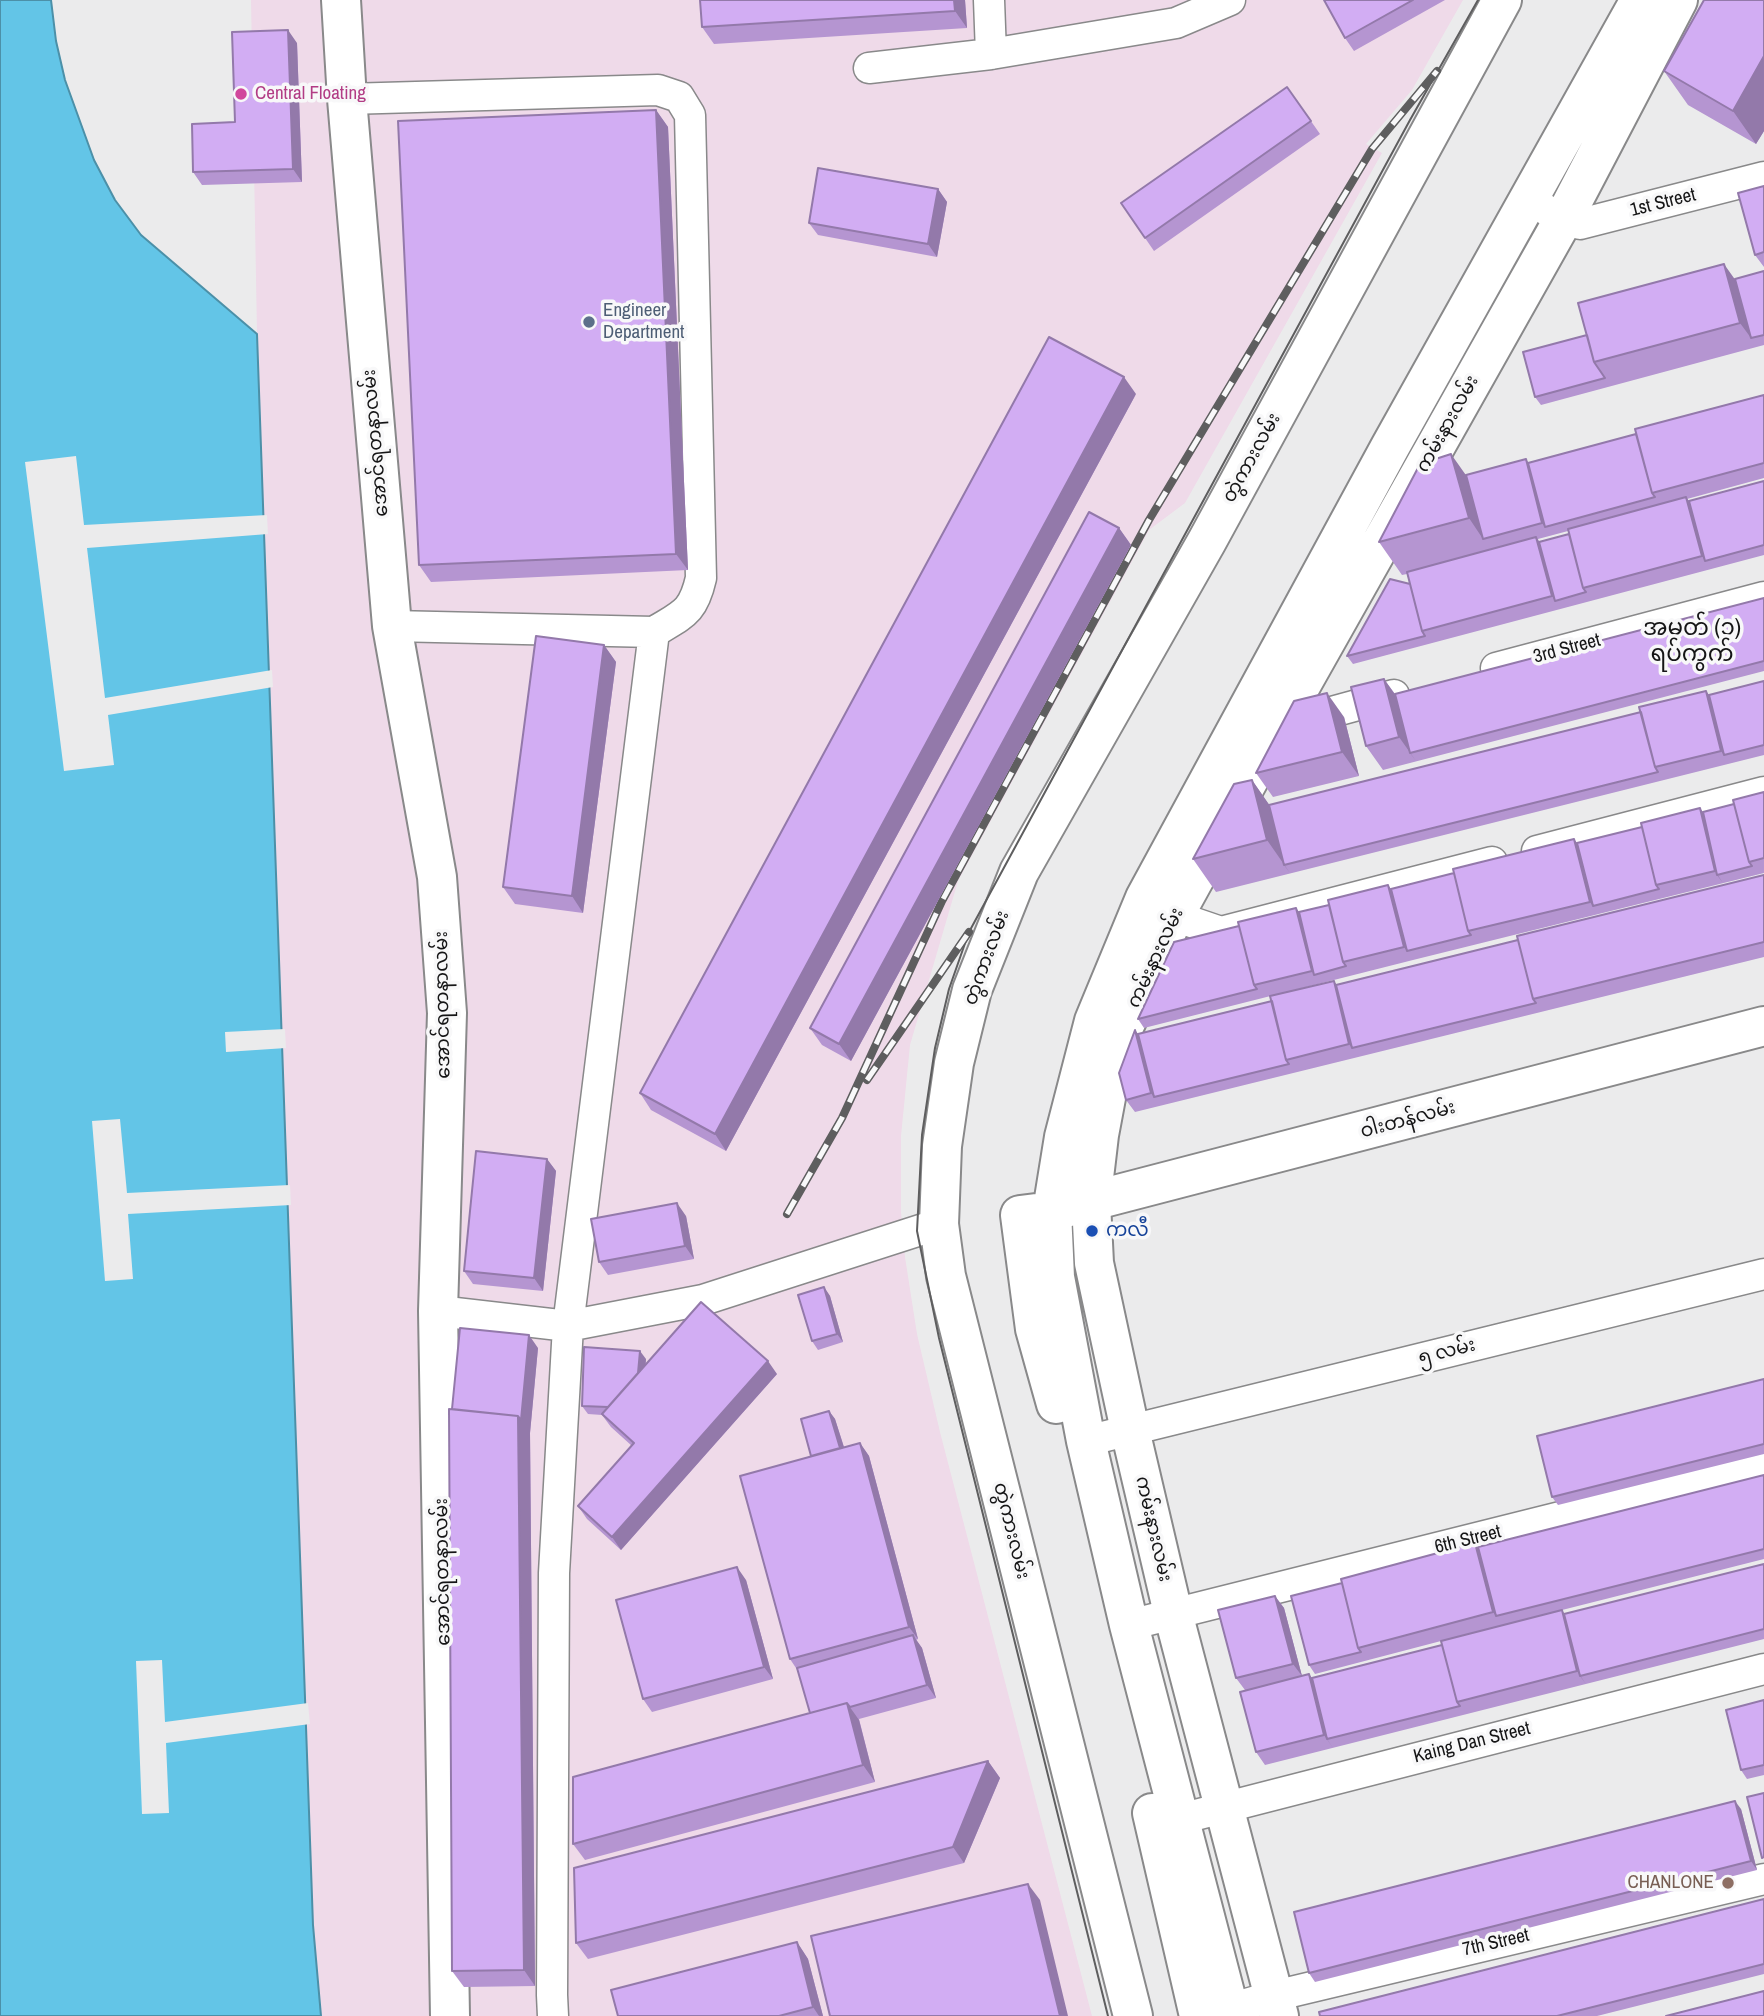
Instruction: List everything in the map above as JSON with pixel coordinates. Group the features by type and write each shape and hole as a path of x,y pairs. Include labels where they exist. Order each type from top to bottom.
{"main road":[{"name":"အောင်ရတနာလမ်း","path":"341,0 392,626 438,877 447,1013 438,1311 450,2016"},
{"name":"တွဲကားလမ်း","path":"1133,2016 946,1276 939,1224 942,1146 954,1063 972,990 1019,872 1207,541 1502,0"},
{"name":"ကမ်းနားလမ်း","path":"1220,2014 1180,1819 1129,1625 1086,1441 1055,1277 1036,1213 1064,1138 1094,1021 1160,907 1275,694 1390,447 1640,0"},
{"name":"ကမ်းနားလမ်း","path":"1275,694 1438,473 1563,220 1678,0"},
{"name":"ကမ်းနားလမ်း","path":"1160,907 1123,1029 1099,1135 1091,1203 1094,1263 1129,1430 1173,1613 1277,2006"},
{"name":"ဝါးတန်လမ်း","path":"1036,1213 1091,1203 1764,1027"},
{"path":"1036,1213 1035,1329 1220,2014"}],"street":[{"path":"989,0 991,54"},
{"path":"869,68 991,54 1176,23 1230,0"},
{"path":"347,99 658,90 679,97 690,116 701,578 696,598 688,611 654,632 392,626"},
{"name":"1st Street","path":"1563,220 1580,224 1764,177"},
{"path":"1530,200 1563,220"},
{"path":"1390,447 1438,473"},
{"name":"3rd Street","path":"1469,676 1764,597"},
{"path":"553,2016 554,1573 568,1326 654,632"},
{"path":"1275,694 1321,715 1415,690"},
{"path":"1160,907 1220,932 1764,792"},
{"path":"438,1311 568,1326 703,1300 939,1224"},
{"name":"၅ လမ်း","path":"1086,1441 1764,1274"},
{"name":"6th Street","path":"1129,1625 1764,1466"},
{"name":"Kaing Dan Street","path":"1180,1819 1764,1669"},
{"name":"7th Street","path":"1220,2014 1277,2006 1764,1879"}],"shaded area":[{"path":"251,0 1463,0 1412,90 1366,144 1382,153 1185,503 1149,530 958,881 910,1045 901,1136 901,1212 917,1334 1092,2016 321,2016 313,1925 263,515"}],"water":[{"path":"0,0 51,0 56,41 65,80 94,160 115,200 141,235 257,334 313,1925 321,2016 0,2016"}],"pier":[{"path":"76,456 84,525 267,515 268,534 87,548 105,698 272,670 273,687 108,715 114,765 64,771 25,462"},
{"path":"285,1029 286,1048 226,1052 225,1032"},
{"path":"120,1119 127,1193 290,1185 291,1205 128,1214 133,1279 105,1281 92,1121"},
{"path":"162,1660 165,1722 308,1703 310,1724 166,1743 169,1813 142,1814 136,1661"}],"building":[{"path":"700,0 954,0 955,11 702,27"},
{"path":"1324,0 1413,0 1345,38"},
{"path":"1704,0 1764,0 1764,56 1733,111 1664,71"},
{"path":"288,30 293,169 193,172 192,124 235,122 232,32"},
{"path":"1287,87 1311,121 1145,238 1121,203"},
{"path":"656,110 676,554 419,565 398,121"},
{"path":"818,168 938,189 928,244 809,223"},
{"path":"1764,186 1764,252 1755,255 1738,193"},
{"path":"1724,264 1740,323 1594,362 1578,303"},
{"path":"1764,271 1764,335 1751,338 1735,279"},
{"path":"1587,335 1594,362 1605,378 1535,397 1523,352"},
{"path":"1049,337 1124,377 715,1134 640,1093"},
{"path":"1764,395 1764,463 1652,493 1635,429"},
{"path":"1636,434 1655,497 1545,527 1528,463"},
{"path":"1451,454 1469,518 1379,542 1420,464"},
{"path":"1526,459 1542,523 1483,539 1466,475"},
{"path":"1764,481 1764,545 1705,561 1689,501"},
{"path":"1686,497 1702,556 1583,588 1568,529"},
{"path":"1089,512 1119,528 839,1044 810,1028"},
{"path":"1569,534 1586,592 1555,601 1539,542"},
{"path":"1536,537 1552,596 1422,631 1407,572"},
{"path":"1390,579 1410,584 1425,636 1347,656"},
{"path":"1764,598 1764,661 1410,753 1395,694"},
{"path":"536,636 604,645 572,896 503,887"},
{"path":"1384,679 1399,737 1366,746 1351,687"},
{"path":"1764,681 1764,745 1724,755 1709,695"},
{"path":"1706,691 1721,751 1655,767 1639,707"},
{"path":"1327,693 1342,752 1256,773 1294,701"},
{"path":"1641,712 1658,772 1284,865 1269,805"},
{"path":"1252,780 1267,840 1193,859 1234,784"},
{"path":"1764,792 1764,858 1749,862 1733,800"},
{"path":"1734,804 1752,866 1717,875 1703,812"},
{"path":"1700,808 1715,871 1656,885 1641,823"},
{"path":"1642,827 1659,889 1593,906 1577,843"},
{"path":"1574,839 1590,902 1468,931 1453,869"},
{"path":"1454,873 1471,935 1407,951 1391,889"},
{"path":"1764,875 1764,942 1533,999 1517,936"},
{"path":"1388,885 1404,947 1343,962 1328,900"},
{"path":"1329,905 1346,966 1314,975 1299,912"},
{"path":"1296,908 1312,971 1254,985 1238,922"},
{"path":"1239,926 1257,989 1138,1019 1174,942"},
{"path":"1518,940 1536,1003 1352,1048 1336,985"},
{"path":"1334,981 1349,1044 1286,1060 1270,996"},
{"path":"1272,1001 1289,1064 1154,1097 1138,1034"},
{"path":"1135,1030 1151,1093 1126,1100 1119,1073"},
{"path":"476,1151 547,1159 534,1278 464,1271"},
{"path":"677,1203 685,1246 599,1262 591,1219"},
{"path":"824,1287 837,1334 812,1341 798,1295"},
{"path":"701,1302 768,1361 612,1537 578,1506 634,1443 602,1414"},
{"path":"460,1328 529,1335 521,1420 518,1416 452,1409"},
{"path":"584,1347 640,1351 638,1373 608,1407 582,1406"},
{"path":"1764,1379 1764,1444 1552,1497 1537,1436"},
{"path":"449,1409 518,1416 524,1970 452,1971"},
{"path":"829,1411 840,1448 811,1456 801,1419"},
{"path":"860,1443 909,1627 790,1659 740,1476"},
{"path":"1764,1475 1764,1549 1496,1616 1478,1547"},
{"path":"1475,1543 1493,1612 1358,1648 1341,1579"},
{"path":"1764,1564 1764,1629 1580,1676 1564,1614"},
{"path":"737,1567 764,1667 643,1699 616,1600"},
{"path":"1342,1583 1361,1652 1309,1665 1291,1596"},
{"path":"1275,1596 1293,1664 1236,1678 1218,1610"},
{"path":"1562,1610 1577,1671 1457,1702 1441,1641"},
{"path":"913,1635 927,1685 850,1707 847,1703 810,1713 797,1668"},
{"path":"1442,1645 1460,1706 1327,1739 1312,1678"},
{"path":"1309,1674 1324,1735 1256,1752 1240,1692"},
{"path":"1764,1700 1764,1765 1741,1770 1726,1710"},
{"path":"847,1703 863,1765 573,1844 573,1777"},
{"path":"988,1761 953,1847 576,1943 574,1868"},
{"path":"1764,1793 1764,1857 1762,1858 1747,1797"},
{"path":"1735,1801 1751,1861 1309,1973 1294,1912"},
{"path":"1028,1884 1060,2016 830,2016 811,1936"},
{"path":"1764,1899 1764,1964 1557,2016 1320,2016 1319,2012"},
{"path":"797,1942 813,2007 779,2016 618,2016 611,1990"},
{"path":"1764,1991 1764,2016 1666,2016"}],"tram line":[{"path":"1108,2016 939,1338 917,1231 922,1135 935,1048 949,989 969,932 1410,120 1478,0"}],"railway":[{"path":"787,1214 842,1118 942,901 1149,520 1372,149 1437,71"},
{"path":"867,1080 969,932"}],"place":[{"name":"Central Floating","path":"241,94"},
{"name":"Engineer Department","path":"589,322"},
{"name":"ကလီ","path":"1092,1231"},
{"name":"CHANLONE","path":"1728,1883"}],"district":[{"name":"အမှတ် (၁) ရပ်ကွက်","path":"1692,642"}]}
